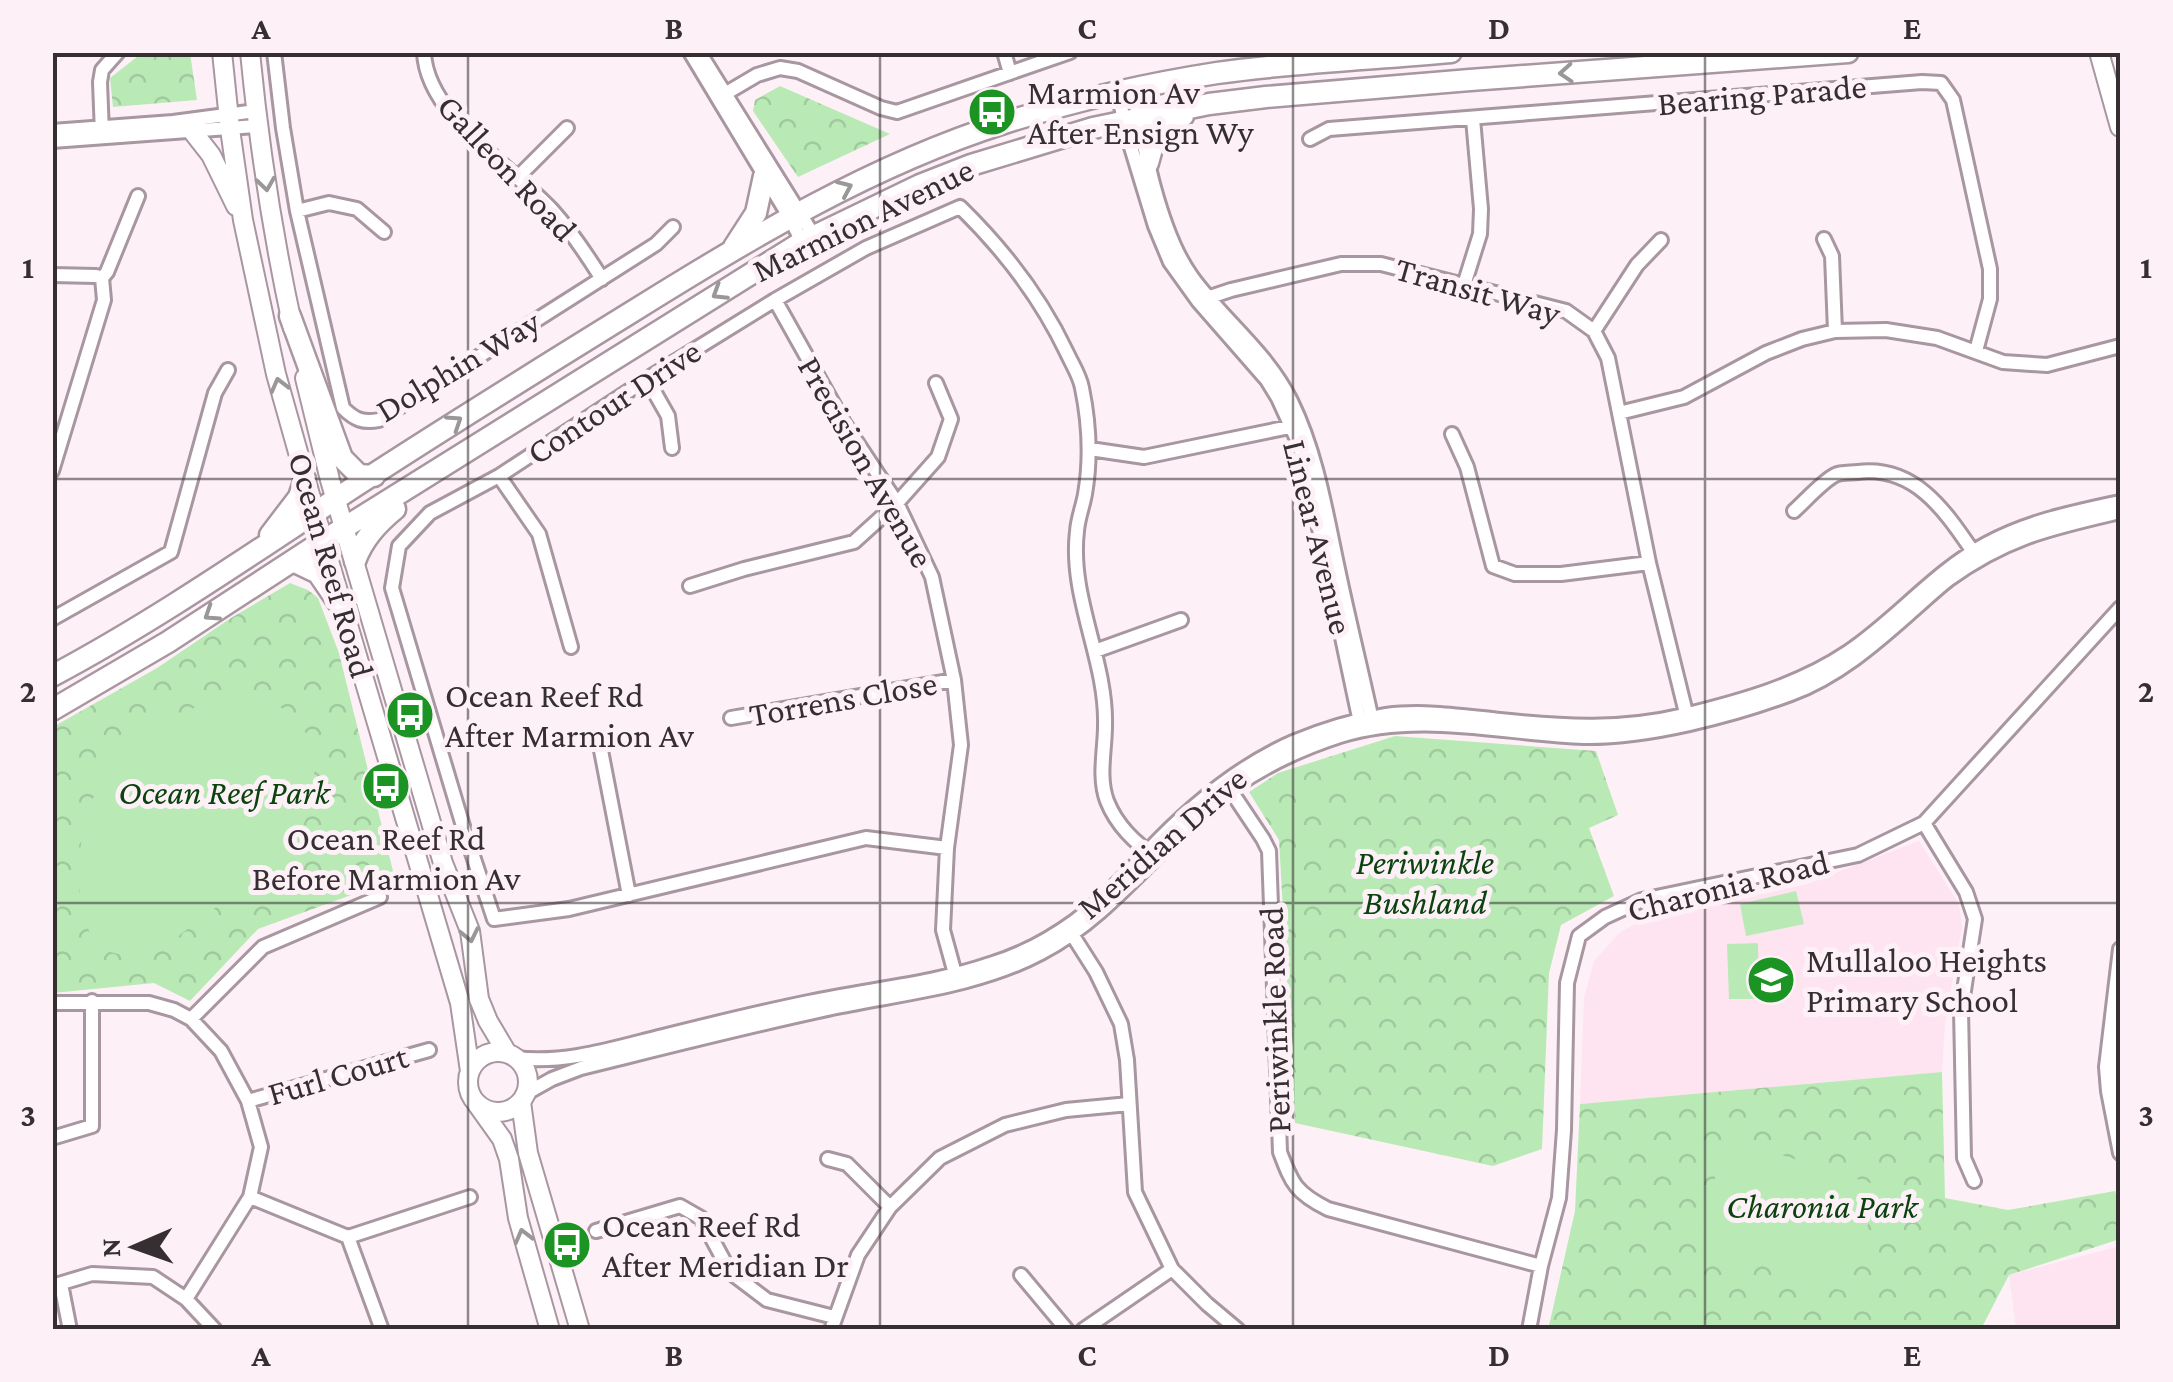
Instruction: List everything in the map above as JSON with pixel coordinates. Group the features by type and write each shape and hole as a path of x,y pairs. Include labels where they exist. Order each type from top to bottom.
{"highway":[{"name":"Marmion Avenue","path":"52,676 730,253 828,196 935,148 1004,123 1125,91 1220,73 1451,52"},
{"name":"Marmion Avenue","path":"52,710 168,642 808,239 908,190 971,165 1131,119 1209,104 1662,59 1848,52"},
{"path":"1148,163 1156,132 1168,122 1182,116 1258,104 1266,97"},
{"path":"730,253 756,213 764,176"},
{"path":"290,316 342,458 359,475 374,476"},
{"path":"355,561 360,546 381,521 412,497 478,459 500,432"},
{"path":"264,546 300,496 305,478"},
{"path":"293,561 318,573 344,611"}],"main road":[{"name":"Ocean Reef Road","path":"222,52 243,220 276,374 460,1003 470,1071"},
{"name":"Ocean Reef Road","path":"250,52 274,238 335,499 443,862 470,931 478,998 511,1056"},
{"path":"2099,52 2120,127"},
{"path":"194,132 212,154 243,220"},
{"path":"550,1330 518,1218 509,1159 502,1139 469,1089 470,1071 489,1054 511,1056 527,1074 524,1098 531,1166 580,1330"},
{"path":"477,1104 495,1113 505,1112 524,1098"}],"street":[{"path":"102,132 102,70 118,52"},
{"name":"Dolphin Way","path":"274,52 297,211 343,408 353,418 366,422 380,420 656,244 673,227"},
{"name":"Galleon Road","path":"424,52 437,97 454,118 552,210 602,279"},
{"path":"690,52 722,95 808,239"},
{"path":"699,52 764,176 795,215"},
{"path":"1004,52 1010,73"},
{"path":"722,95 757,75 780,68 798,71 897,112 1070,52"},
{"name":"Bearing Parade","path":"1310,139 1329,129 1940,83 1954,100 1990,269 1990,299 1976,350"},
{"name":"Linear Avenue","path":"1125,91 1162,244 1180,278 1269,367 1290,398 1366,724"},
{"path":"52,130 194,132 256,118"},
{"path":"52,141 197,119 229,122"},
{"name":"Linear Avenue","path":"1131,119 1173,242 1203,299"},
{"path":"1464,285 1480,234 1473,119"},
{"path":"518,177 568,128"},
{"path":"102,278 108,272 138,196"},
{"path":"297,211 329,203 357,209 384,232"},
{"name":"Contour Drive","path":"947,848 866,838 569,910 494,918 392,588 399,546 430,513 498,476 775,300 866,248 960,207 1026,284 1056,330 1082,384 1090,448 1076,532 1078,591 1095,651 1106,721 1102,776 1115,819 1152,854"},
{"path":"1824,239 1832,256 1836,332"},
{"path":"1594,331 1636,265 1661,240"},
{"name":"Transit Way","path":"1203,299 1341,264 1381,264 1566,311 1594,331 1608,358 1649,563 1688,719"},
{"path":"52,276 102,278"},
{"path":"52,471 104,300 102,278"},
{"name":"Precision Avenue","path":"775,300 844,423 897,503 932,577 954,680 962,746 947,848 944,930 956,978"},
{"path":"1619,412 1684,397 1766,353 1802,339 1836,332 1886,330 1937,338 2003,362 2046,364 2120,346"},
{"path":"52,619 170,552 216,393 228,370"},
{"path":"648,379 668,416 672,448"},
{"path":"690,586 854,542 897,503 938,457 951,419 936,383"},
{"path":"1090,448 1144,457 1297,425"},
{"path":"1452,434 1467,467 1492,566 1514,574 1562,574 1649,563"},
{"path":"1794,510 1836,474 1872,470 1907,478 1963,534 1975,556"},
{"path":"498,476 538,534 571,647"},
{"name":"Meridian Drive","path":"524,1098 552,1079 581,1068 956,978 1018,954 1070,930 1228,786 1280,759 1366,724 1428,724 1589,737 1634,735 1794,693 1874,644 1975,556 2024,526 2120,502"},
{"name":"Meridian Drive","path":"1975,556 2030,534 2120,512"},
{"name":"Charonia Road","path":"1529,1330 1560,1198 1567,983 1579,936 1605,917 1642,900 1858,854 1924,823 2120,608"},
{"path":"1095,651 1181,620"},
{"name":"Torrens Close","path":"732,718 954,680"},
{"path":"600,740 629,895"},
{"name":"Periwinkle Road","path":"1228,786 1268,852 1280,1152 1292,1182 1310,1199 1328,1208 1541,1266"},
{"path":"1924,823 1966,892 1974,920 1961,1010 1964,1158 1974,1180"},
{"path":"191,1019 263,947 380,897"},
{"path":"1070,930 1121,1024 1135,1192 1172,1269 1238,1330"},
{"path":"2120,948 2106,1066 2120,1153"},
{"name":"Meridian Drive","path":"511,1056 540,1061 568,1058 811,1002 956,978"},
{"path":"52,1138 92,1126 92,1002"},
{"path":"52,1003 149,1003 174,1010 191,1019 220,1051 248,1101 260,1147 250,1196 186,1298"},
{"path":"2120,1024 2115,1069 2120,1108"},
{"name":"Furl Court","path":"248,1101 428,1050"},
{"path":"596,1231 680,1206 701,1218 730,1272 767,1300 832,1323 858,1255 890,1207 940,1158 1006,1126 1066,1110 1129,1104"},
{"path":"828,1159 847,1164 890,1207"},
{"path":"250,1196 348,1237 470,1197"},
{"path":"348,1237 382,1330"},
{"path":"1082,1330 1172,1269"},
{"path":"70,1330 57,1285 92,1274 152,1277 186,1298 215,1330"},
{"path":"1022,1275 1067,1330"}],"shaded area":[{"name":"Mullaloo Heights Primary School","path":"1919,841 1959,904 1962,926 1945,1024 1942,1072 1580,1104 1584,998 1594,961 1619,933 1651,915 1804,885"},
{"path":"2120,1246 2120,1329 2016,1329 2009,1275"}],"green space":[{"path":"142,53 190,53 197,100 113,107 110,78"},
{"path":"780,86 890,134 798,177 753,111 755,100"},
{"name":"Ocean Reef Park","path":"290,583 318,598 339,653 395,879 258,929 190,1001 154,983 53,993 53,727 157,668"},
{"path":"223,694 252,695 282,708 307,734 315,761 312,801 299,838 281,873 238,902 215,908 168,944 130,957 99,949 85,921 79,882 82,839 93,798 124,753 150,733"},
{"name":"Periwinkle Bushland","path":"1395,736 1596,751 1618,815 1589,828 1614,896 1561,925 1549,973 1542,1149 1493,1166 1295,1123 1279,840 1249,792 1278,773"},
{"path":"1796,891 1804,924 1746,936 1740,904"},
{"path":"1758,943 1759,999 1729,999 1727,944"},
{"name":"Charonia Park","path":"1942,1072 1945,1198 2008,1210 2115,1191 2120,1206 2120,1239 2009,1275 1981,1329 1548,1330 1575,1211 1580,1104"},
{"path":"1727,1138 1880,1186 1847,1292 1695,1245"}],"place":[{"name":"Marmion Av After Ensign Wy","path":"992,112"},
{"name":"Ocean Reef Rd After Marmion Av","path":"410,715"},
{"name":"Ocean Reef Rd Before Marmion Av","path":"386,786"},
{"name":"Mullaloo Heights Primary School","path":"1771,980"},
{"name":"Ocean Reef Rd After Meridian Dr","path":"567,1245"}]}
